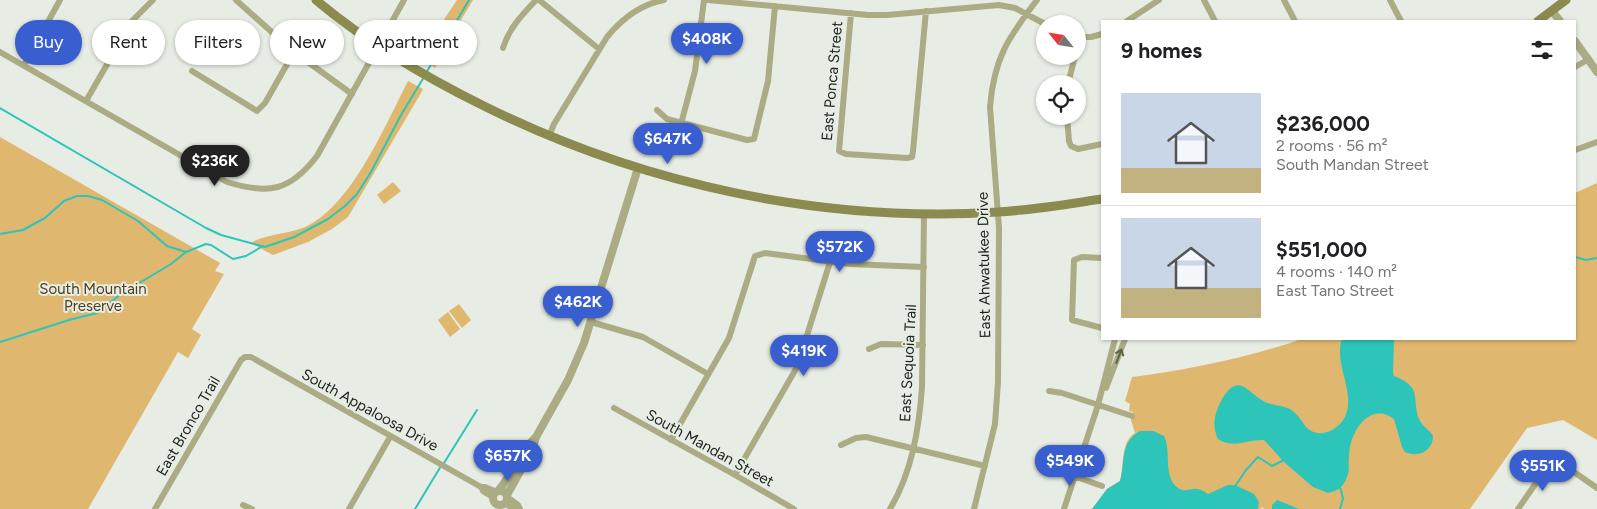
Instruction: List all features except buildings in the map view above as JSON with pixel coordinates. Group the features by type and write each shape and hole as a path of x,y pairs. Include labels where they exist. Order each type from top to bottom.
{"main road":[{"path":"316,0 354,28"},
{"path":"1539,20 1566,0"},
{"path":"409,65 435,81 497,113 549,136 638,168 701,185 776,200 876,211 924,213 998,212 1048,208 1101,199"}],"street":[{"path":"49,20 60,0"},
{"path":"86,101 132,21 153,0"},
{"path":"236,0 270,30"},
{"path":"393,20 404,0"},
{"path":"503,48 507,36 519,19 537,0 599,49"},
{"path":"549,136 554,124 599,49 614,28 642,7 664,0"},
{"path":"681,124 695,71 704,0"},
{"path":"708,0 887,15 999,5 1014,8 1036,19"},
{"name":"East Ahwatukee Drive","path":"974,509 986,466 994,424 998,382 998,212 990,107 992,89 995,70 1001,53 1011,34 1037,0"},
{"path":"1131,20 1159,0"},
{"path":"1204,0 1214,20"},
{"path":"1284,0 1294,20"},
{"path":"1390,0 1400,20"},
{"path":"657,110 667,119 681,124 747,140 754,138 768,81 775,6"},
{"name":"East Ponca Street","path":"851,13 839,151 846,154 907,158 912,157 926,11"},
{"path":"1552,11 1559,20"},
{"path":"1086,36 1101,34"},
{"path":"1576,42 1597,72"},
{"path":"0,52 15,60"},
{"path":"1576,66 1589,59"},
{"path":"24,65 227,182 249,189 268,190 288,184 306,170 317,156 368,65"},
{"path":"192,71 257,111 265,103 287,65"},
{"path":"312,65 352,94"},
{"path":"1068,125 1071,146 1078,149 1101,144"},
{"path":"1576,150 1597,142"},
{"path":"491,509 500,499 507,480 526,445 536,437 576,364 591,322 638,168"},
{"name":"East Sequoia Trail","path":"890,509 914,449 920,412 923,345 924,213"},
{"path":"670,440 734,326 755,256 765,254 830,262 924,267"},
{"path":"1101,258 1082,257 1074,260 1072,320 1101,328"},
{"path":"735,474 798,367 830,262"},
{"path":"591,322 643,337 708,374"},
{"path":"1064,509 1098,405 1115,340"},
{"path":"1098,405 1125,340"},
{"path":"869,349 881,344 923,345"},
{"name":"South Appaloosa Drive","path":"245,357 251,356 390,437 481,487 485,487 514,509"},
{"name":"East Bronco Trail","path":"155,509 241,360 245,357"},
{"path":"1050,391 1062,393 1132,416"},
{"name":"South Mandan Street","path":"614,408 735,474 794,509"},
{"path":"348,509 390,437"},
{"path":"841,445 856,438 866,437 986,466"},
{"path":"1518,509 1547,467 1554,461 1561,463 1597,488"},
{"path":"1048,467 1102,486"},
{"name":"South Appaloosa Drive","path":"500,499 518,505 520,509"},
{"path":"243,504 252,509"}],"green space":[{"path":"457,0 473,0 461,20 444,20"},
{"path":"408,81 423,89 348,217 332,229 308,242 273,255 251,243 309,225 325,214 340,199 367,160"},
{"name":"South Mountain Preserve","path":"0,137 220,263 215,271 224,274 192,329 201,335 188,358 178,352 88,509 0,509"},
{"path":"393,182 401,191 384,204 377,195"},
{"path":"1597,183 1597,440 1563,420 1527,428 1470,509 1264,509 1262,507 1261,509 1092,509 1107,489 1120,481 1125,448 1130,437 1135,433 1131,420 1133,412 1129,411 1130,404 1125,401 1132,377 1218,362 1261,352 1299,340 1576,340 1576,193"},
{"path":"459,304 471,320 462,328 449,311"},
{"path":"448,312 460,329 450,337 438,320"}],"water":[{"path":"1342,340 1394,340 1393,373 1394,376 1410,385 1413,390 1420,421 1433,436 1428,449 1420,454 1405,452 1394,419 1384,414 1372,415 1362,422 1352,439 1349,451 1348,472 1344,483 1335,491 1328,493 1313,487 1284,462 1264,440 1229,443 1218,439 1214,425 1218,408 1226,393 1237,385 1248,389 1265,402 1291,410 1306,427 1314,432 1323,433 1332,430 1340,424 1348,407 1347,388 1340,359"},
{"path":"1140,431 1153,431 1164,436 1170,477 1178,488 1183,490 1198,489 1208,494 1228,485 1235,485 1254,494 1259,502 1258,509 1092,509 1107,489 1120,481 1126,447 1133,436"},
{"path":"1277,500 1299,509 1272,509 1272,505"}],"waterway":[{"path":"426,73 469,0"},
{"path":"0,108 206,228 221,235 265,247 294,237 328,219 357,194 424,77"},
{"path":"0,234 23,230 45,218 64,201 77,196 88,196 102,200 138,221 167,246 186,252 206,244 211,245 233,259 246,256 263,246"},
{"path":"0,342 97,313 121,294 171,264 186,252"},
{"path":"1576,257 1586,260 1597,258"},
{"path":"444,463 477,410"},
{"path":"1234,488 1246,470 1258,457 1272,466 1284,460"},
{"path":"415,509 441,466"},
{"path":"1340,487 1343,498 1340,509"}]}
